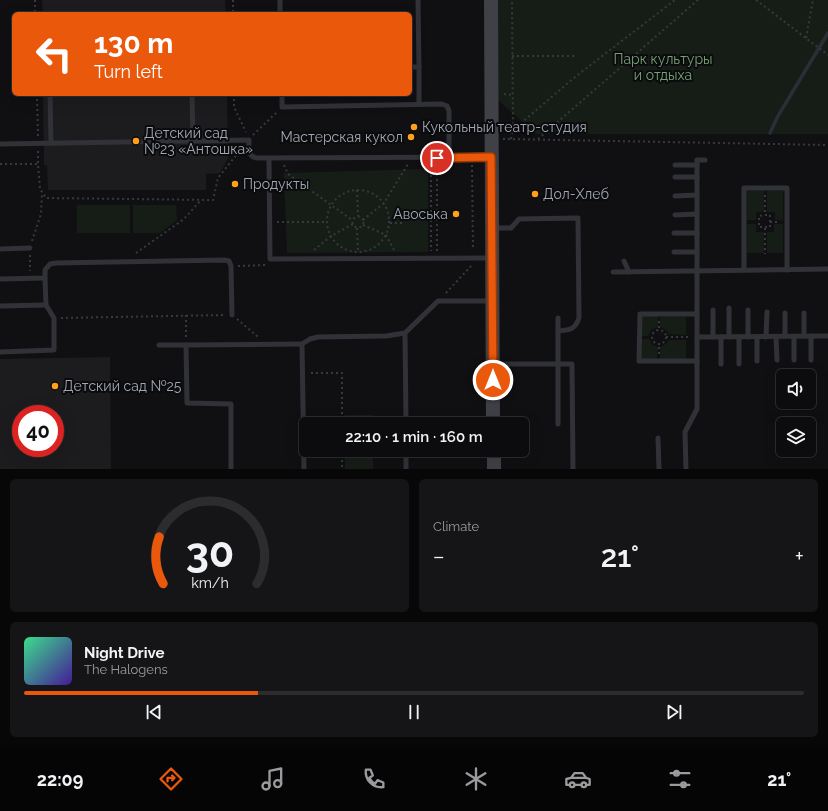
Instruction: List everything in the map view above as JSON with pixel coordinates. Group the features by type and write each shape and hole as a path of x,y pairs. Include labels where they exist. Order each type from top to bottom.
{"street":[{"path":"491,0 492,228 481,258 493,301 493,417"},
{"path":"494,457 494,469"}],"lane":[{"path":"280,0 280,12"},
{"path":"418,0 419,104"},
{"path":"412,67 419,67"},
{"path":"50,96 51,143"},
{"path":"192,96 193,141"},
{"path":"282,96 282,107 442,104 446,106 449,111 449,158"},
{"path":"0,144 249,140 249,153 251,156 269,159 491,157"},
{"path":"269,159 270,259 481,258"},
{"path":"686,469 685,432 697,409 697,160 705,160"},
{"path":"675,165 697,165"},
{"path":"675,177 697,177"},
{"path":"744,270 744,188 787,188 787,270"},
{"path":"675,196 697,196"},
{"path":"674,215 697,214"},
{"path":"492,228 511,228 519,219 578,218 579,318 577,326 570,330 558,331"},
{"path":"674,233 697,233"},
{"path":"0,249 30,248"},
{"path":"674,252 697,252"},
{"path":"0,352 54,350 54,318 46,305 45,270 50,264 229,261 231,266 232,315"},
{"path":"624,261 629,272"},
{"path":"613,272 828,269"},
{"path":"0,279 45,278"},
{"path":"159,345 302,344 310,339 318,337 386,336 405,333 438,301 493,301"},
{"path":"0,306 46,305"},
{"path":"729,308 729,337"},
{"path":"714,310 714,337"},
{"path":"748,310 748,337"},
{"path":"766,337 767,312"},
{"path":"785,313 785,336"},
{"path":"804,313 804,336"},
{"path":"697,314 640,314 639,361 697,361"},
{"path":"558,318 558,424"},
{"path":"405,333 406,417"},
{"path":"794,336 794,360"},
{"path":"811,336 811,360"},
{"path":"697,337 828,336"},
{"path":"721,337 721,364"},
{"path":"739,337 739,364"},
{"path":"757,337 757,361"},
{"path":"776,337 777,360"},
{"path":"302,344 304,469"},
{"path":"186,345 187,403 231,404 231,469"},
{"path":"493,364 572,364 573,469"},
{"path":"658,438 659,469"},
{"path":"406,457 406,469"}],"path":[{"path":"35,0 35,12"},
{"path":"233,0 233,12"},
{"path":"511,139 513,130 512,0"},
{"path":"513,130 576,77 675,0"},
{"path":"537,140 698,0"},
{"path":"756,0 828,55"},
{"path":"806,38 813,0"},
{"path":"512,56 574,56"},
{"path":"503,94 513,95"},
{"path":"30,279 30,248 41,214 42,194 40,189 38,164 37,96"},
{"path":"234,96 234,107 249,140"},
{"path":"42,194 46,198 213,200 218,178 249,140 282,107"},
{"path":"500,139 828,145"},
{"path":"438,301 481,258 472,157"},
{"path":"363,220 384,203 411,158"},
{"path":"434,158 437,202 434,258"},
{"path":"434,158 434,258"},
{"path":"281,159 288,174 332,204 352,220 353,224 357,228 358,252"},
{"path":"0,164 38,164"},
{"path":"765,188 765,216"},
{"path":"357,190 358,216 363,220"},
{"path":"357,190 373,194 384,203 388,212 390,224 386,235 378,246 365,252 343,249 331,236 326,222 332,204 341,195 357,190"},
{"path":"125,262 184,219 201,200"},
{"path":"352,220 358,216"},
{"path":"759,216 765,216 770,216 770,227 759,227 759,216"},
{"path":"363,220 363,225"},
{"path":"270,222 326,222"},
{"path":"303,259 331,236 353,224"},
{"path":"390,224 402,224"},
{"path":"357,228 363,225"},
{"path":"363,225 386,235 398,259"},
{"path":"765,227 765,254"},
{"path":"231,266 261,265"},
{"path":"54,318 232,315 266,344"},
{"path":"186,316 186,345"},
{"path":"659,330 665,333 666,337 665,341 659,344 655,343 652,337 655,331 659,330"},
{"path":"666,337 697,337"},
{"path":"302,373 342,372 342,417"},
{"path":"342,457 342,469"}],"shaded area":[{"path":"42,0 225,0 226,12 43,12"},
{"name":"Детский сад №23 «Антошка»","path":"43,96 227,96 228,158 220,173 206,174 206,190 48,190 47,165 44,165"},
{"name":"Детский сад №25","path":"110,357 111,469 0,469 0,359"}],"green space":[{"name":"Парк культуры и отдыха","path":"497,0 828,0 828,134 536,134 498,100"},
{"path":"428,169 428,252 287,253 284,173"},
{"path":"747,191 764,191 764,212 756,212 756,220 747,220"},
{"path":"767,191 783,191 783,220 775,220 775,212 767,212"},
{"path":"77,205 130,205 130,233 77,233"},
{"path":"133,205 176,205 177,220 160,233 133,233"},
{"path":"747,224 756,224 756,232 764,232 764,253 747,253"},
{"path":"774,224 783,224 783,253 767,253 767,232 774,232"},
{"path":"641,316 658,316 658,327 651,330 648,336 641,336"},
{"path":"660,317 686,317 686,335 669,334 666,330 660,327"},
{"path":"641,339 649,339 652,345 658,347 657,359 641,359"},
{"path":"669,340 686,340 686,359 660,359 660,347 666,344"},
{"path":"345,415 373,415 373,417 345,417"},
{"path":"345,457 373,457 373,469 345,469"}],"waterway":[{"path":"770,133 778,116 828,33"}],"place":[{"name":"Кукольный театр-студия","path":"414,127"},
{"name":"Мастерская кукол","path":"411,137"},
{"name":"Детский сад №23 «Антошка»","path":"136,141"},
{"name":"Продукты","path":"235,184"},
{"name":"Дол-Хлеб","path":"535,194"},
{"name":"Авоська","path":"456,214"},
{"name":"Детский сад №25","path":"55,386"}],"route":[{"path":"437,158 491,157 493,380"}]}
